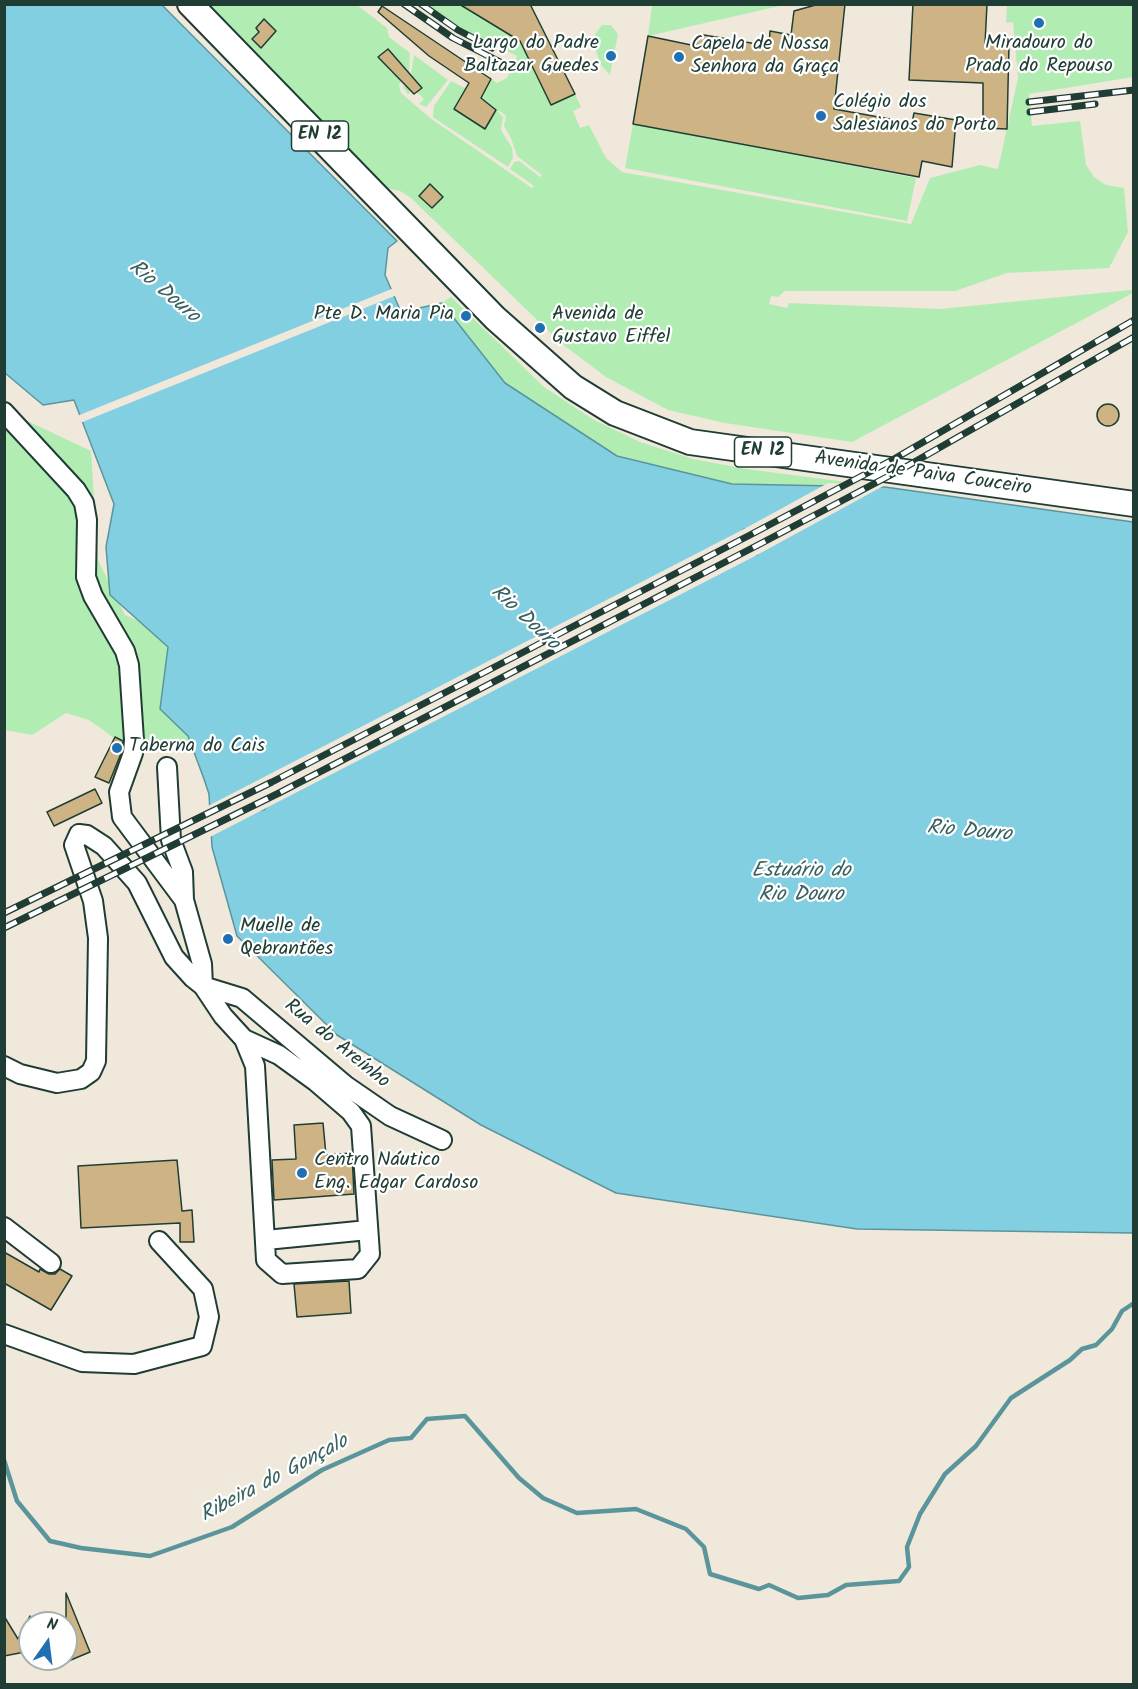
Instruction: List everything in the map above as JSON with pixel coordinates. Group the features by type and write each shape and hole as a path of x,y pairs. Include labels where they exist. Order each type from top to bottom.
{"main road":[{"name":"Avenida de Paiva Couceiro","path":"190,4 450,268 495,318 573,387 615,413 690,442 1134,504"}],"street":[{"path":"4,412 76,490 84,504 87,520 85,567 88,583 128,660 133,753 119,792 122,817 184,900"},
{"path":"167,767 171,840 183,872 184,900 202,964 203,986"},
{"path":"4,1066 20,1074 57,1083 81,1079 91,1072 96,1061 98,938 93,901 74,845 79,834 96,839 137,883 174,957 183,969 203,986 223,1016 244,1039 255,1066 266,1260 282,1274 358,1269 370,1254 361,1126 351,1112 315,1081 279,1055 244,1039"},
{"name":"Rua do Areínho","path":"203,986 242,998 345,1085 390,1116 442,1140"},
{"path":"4,1227 51,1263"},
{"path":"266,1240 368,1230"},
{"path":"4,1334 82,1362 134,1364 202,1346 209,1317 203,1289 159,1241"}],"green space":[{"path":"200,5 357,5 387,28 389,37 410,53 409,73 388,49 378,57 401,81 399,85 401,93 430,118 532,188 534,186 510,169 514,162 519,161 540,177 542,175 517,156 504,126 506,116 500,111 497,111 503,117 501,130 512,148 513,158 508,167 433,117 434,106 451,81 465,88 468,83 473,86 471,92 464,91 454,109 485,129 496,110 481,98 491,79 497,83 507,78 517,56 461,28 427,5 459,5 522,42 551,105 575,94 581,107 573,111 580,128 589,125 606,158 622,172 911,224 930,178 980,165 998,169 1018,78 1013,22 1006,23 1007,5 1133,5 1133,77 1029,94 1032,126 1080,121 1086,165 1094,177 1106,185 1124,188 1128,232 1109,268 1007,273 955,291 785,291 778,297 771,296 769,304 787,308 789,303 940,309 1131,290 1133,293 852,442 725,423 668,410 606,377 561,343 411,198 400,191 381,187"},
{"path":"652,5 784,5 648,36"},
{"path":"602,25 611,25 618,34 610,75 600,64 594,43 595,34"},
{"path":"414,55 448,80 426,107 419,104 424,99 414,89 408,94 403,87 411,74"},
{"path":"633,124 916,178 907,221 625,168"},
{"path":"451,297 544,387 594,420 640,442 693,459 746,469 885,487 732,484 617,456 505,383 442,303"},
{"path":"4,400 19,417 91,451 98,560 125,615 155,628 185,636 192,741 131,750 89,720 66,713 32,735 5,730"}],"water":[{"name":"Estuário do Rio Douro","path":"4,5 162,5 397,241 388,248 385,275 401,312 442,303 505,383 617,456 732,484 885,487 1133,522 1133,1233 857,1229 616,1193 481,1125 337,1035 237,936 212,847 209,794 204,779 188,736 160,709 168,647 110,595 106,547 114,504 74,400 43,405 5,373","holes":["755,528 764,535 764,546 757,555 746,556 738,549 737,537 744,529","261,784 270,791 271,802 264,810 253,811 244,804 243,793 250,785"]}],"pier":[{"path":"394,288 397,295 80,423 77,416"},
{"path":"828,483 887,484 757,555 208,838 206,807 744,529","holes":["754,531 761,537 761,545 756,552 747,553 741,547 740,538 745,532","260,787 267,792 268,801 262,808 254,808 247,803 246,794 252,788"]}],"building":[{"path":"459,4 530,4 575,94 551,105 520,41"},
{"path":"819,4 845,4 834,109 912,123 914,113 956,120 952,167 922,161 919,177 633,124 648,36 696,46 698,34 769,46 770,31 791,35 794,11"},
{"path":"913,4 987,4 985,44 1009,44 1007,129 983,128 983,83 909,80"},
{"path":"382,6 491,79 481,98 496,110 485,129 454,109 469,83 429,56 378,12"},
{"path":"264,19 276,31 261,48 252,39 259,32 256,28"},
{"path":"388,49 422,88 414,94 378,57"},
{"path":"430,184 443,197 432,208 419,196"},
{"path":"1108,404 1116,407 1119,415 1116,423 1108,426 1100,423 1097,415 1100,407"},
{"path":"115,737 123,741 122,751 109,783 95,777"},
{"path":"95,789 102,803 54,826 47,812"},
{"path":"323,1123 326,1155 352,1153 354,1194 274,1200 272,1160 296,1159 294,1125"},
{"path":"177,1160 182,1211 192,1210 194,1242 180,1242 180,1223 81,1228 78,1166"},
{"path":"4,1252 39,1272 40,1269 49,1274 55,1274 60,1269 72,1276 51,1310 4,1283"},
{"path":"349,1281 351,1313 297,1317 294,1284"},
{"path":"66,1593 73,1611 66,1611"},
{"path":"4,1616 18,1639 18,1653 4,1656"},
{"path":"78,1622 90,1652 78,1657"}],"waterway":[{"name":"Ribeira do Gonçalo","path":"4,1460 17,1501 50,1541 81,1548 150,1556 232,1527 322,1470 389,1440 411,1438 427,1419 465,1416 519,1478 543,1498 577,1513 636,1509 686,1529 704,1547 710,1574 759,1589 769,1585 798,1598 828,1595 846,1585 899,1581 909,1567 907,1547 920,1514 945,1474 976,1446 1011,1398 1070,1360 1082,1349 1096,1345 1112,1329 1122,1311 1134,1303"}],"railway":[{"path":"404,4 453,38 512,68"},
{"path":"421,4 458,30 492,48"},
{"path":"1029,102 1134,90"},
{"path":"1030,112 1095,104"},
{"path":"4,913 272,782 750,535 894,459 1134,320"},
{"path":"4,928 279,793 758,545 902,469 1134,337"}],"place":[{"name":"Miradouro do Prado do Repouso","path":"1039,23"},
{"name":"Largo do Padre Baltazar Guedes","path":"611,56"},
{"name":"Capela de Nossa Senhora da Graça","path":"679,57"},
{"name":"Colégio dos Salesianos do Porto","path":"821,116"},
{"name":"Pte D. Maria Pia","path":"466,316"},
{"name":"Avenida de Gustavo Eiffel","path":"540,328"},
{"name":"Taberna do Cais","path":"117,748"},
{"name":"Muelle de Qebrantões","path":"228,939"},
{"name":"Centro Náutico Eng. Edgar Cardoso","path":"302,1173"}],"water label":[{"name":"Rio Douro","path":"163,293"},
{"name":"Rio Douro","path":"524,619"},
{"name":"Rio Douro","path":"969,833"}]}
